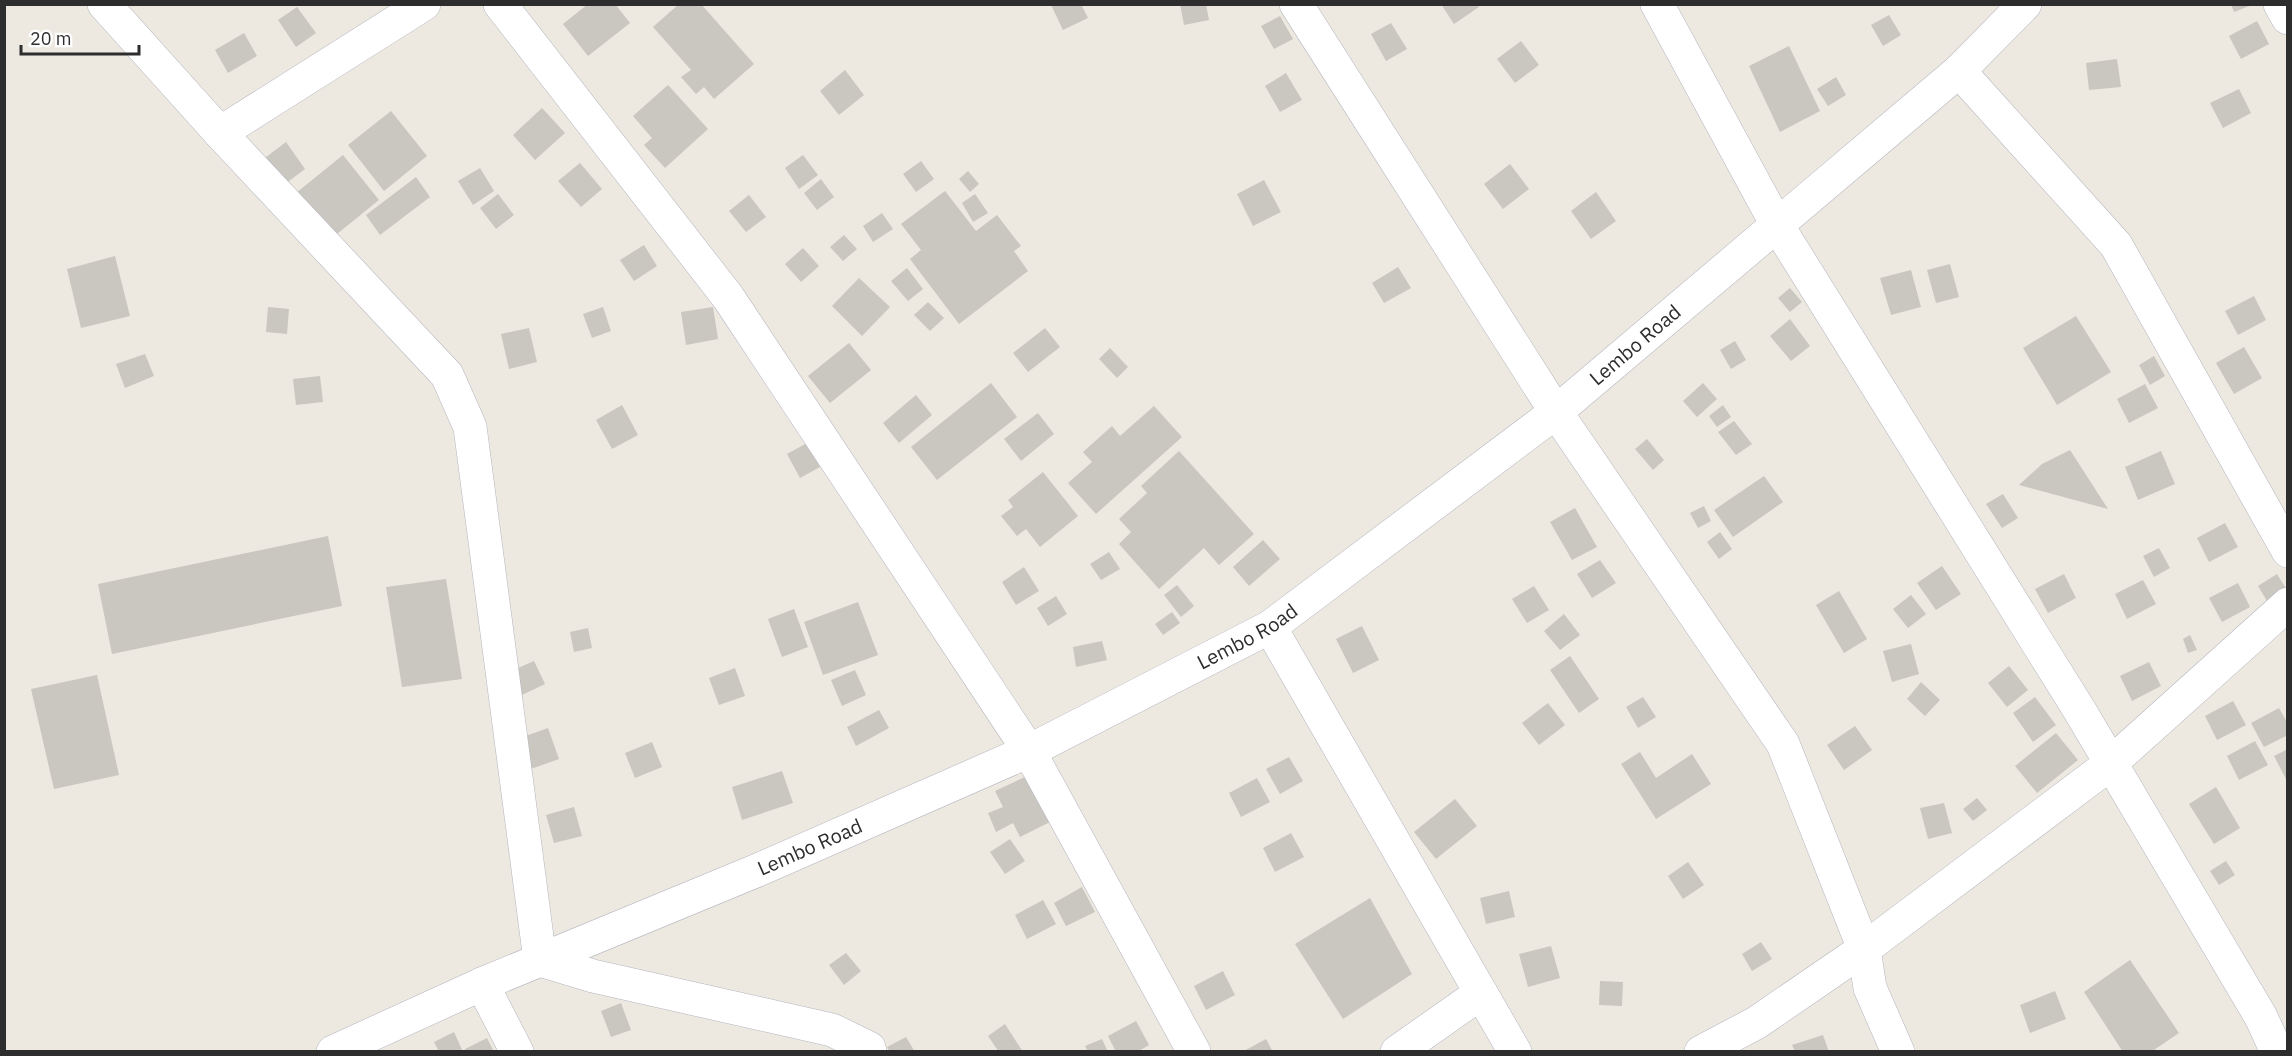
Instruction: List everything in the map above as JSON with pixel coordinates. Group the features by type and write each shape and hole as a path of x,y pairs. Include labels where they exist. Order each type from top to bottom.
{"street":[{"path":"104,4 220,133 447,375 470,427 540,960 593,976 832,1030 869,1048 870,1052"},
{"path":"220,133 424,4"},
{"path":"500,4 728,297 1029,752 1194,1052"},
{"path":"1296,4 1556,412 1783,744 1864,949 1870,988 1898,1052"},
{"path":"1657,4 1777,225 2080,711 2110,764 2274,1020 2277,1052"},
{"name":"Lembo Road","path":"333,1052 482,984 758,870 1029,752 1270,627 1556,412 1959,71 2025,4"},
{"path":"2280,4 2288,18"},
{"path":"1959,71 2116,245 2288,551"},
{"path":"1701,1052 1756,1023 1864,949 2110,764 2288,604"},
{"path":"1270,627 1515,1052"},
{"path":"482,984 517,1052"},
{"path":"1397,1052 1481,993"}],"building":[{"path":"588,4 615,4 630,23 588,56 563,24"},
{"path":"679,4 701,4 754,64 714,99 704,87 696,94 681,77 691,70 653,27"},
{"path":"1081,4 1088,18 1063,30 1051,5"},
{"path":"1180,4 1206,4 1209,20 1184,25"},
{"path":"1441,4 1477,4 1479,7 1454,24"},
{"path":"2231,4 2252,4 2252,5 2234,12"},
{"path":"297,7 316,33 296,47 278,20"},
{"path":"1889,15 1901,35 1883,46 1871,25"},
{"path":"1280,16 1293,39 1274,49 1261,26"},
{"path":"2257,21 2269,44 2241,59 2229,36"},
{"path":"1391,23 1407,49 1386,61 1371,34"},
{"path":"244,33 257,56 228,73 215,50"},
{"path":"1521,41 1539,65 1515,83 1497,59"},
{"path":"1789,46 1820,111 1780,132 1749,66"},
{"path":"2117,59 2121,87 2089,90 2086,63"},
{"path":"845,70 864,95 839,115 820,91"},
{"path":"1286,73 1302,100 1280,112 1265,86"},
{"path":"1836,77 1846,95 1828,106 1817,89"},
{"path":"668,85 708,129 665,168 644,145 652,138 633,116"},
{"path":"2239,89 2251,113 2223,128 2210,103"},
{"path":"542,108 565,133 535,160 513,135"},
{"path":"391,111 427,156 384,191 348,145"},
{"path":"286,142 305,169 281,187 261,161"},
{"path":"343,155 379,200 332,238 296,193"},
{"path":"803,155 818,175 799,189 785,168"},
{"path":"921,161 934,179 916,192 903,174"},
{"path":"580,163 602,189 581,207 558,181"},
{"path":"1510,164 1529,189 1503,209 1484,184"},
{"path":"480,168 494,191 473,205 458,181"},
{"path":"968,171 979,184 970,192 959,179"},
{"path":"416,177 430,197 380,235 366,215"},
{"path":"821,179 834,197 817,210 804,193"},
{"path":"1264,180 1281,212 1253,226 1237,194"},
{"path":"945,191 976,231 997,215 1021,246 1014,251 1028,271 959,324 910,259 921,250 901,224"},
{"path":"1596,192 1616,221 1591,239 1571,211"},
{"path":"498,194 514,215 496,229 480,208"},
{"path":"975,194 988,213 973,222 962,203"},
{"path":"749,195 766,217 746,232 729,211"},
{"path":"882,213 893,229 873,242 863,226"},
{"path":"844,235 857,249 843,261 830,247"},
{"path":"644,245 657,266 634,281 620,260"},
{"path":"803,248 819,266 801,282 785,264"},
{"path":"115,256 130,316 81,328 67,269"},
{"path":"1950,264 1959,297 1936,303 1927,270"},
{"path":"1398,267 1411,288 1384,303 1372,283"},
{"path":"907,268 923,289 908,301 891,281"},
{"path":"1911,270 1921,307 1891,315 1880,278"},
{"path":"859,278 890,307 862,336 832,306"},
{"path":"1790,288 1802,302 1790,312 1778,298"},
{"path":"2254,296 2266,320 2238,335 2225,311"},
{"path":"928,302 944,318 930,331 914,315"},
{"path":"268,307 289,309 287,334 266,332"},
{"path":"603,307 611,331 592,338 583,314"},
{"path":"713,307 718,339 686,345 681,312"},
{"path":"2076,316 2111,372 2057,405 2023,348"},
{"path":"1790,319 1810,346 1791,361 1770,336"},
{"path":"529,328 537,362 509,369 501,334"},
{"path":"1045,328 1060,347 1028,372 1013,353"},
{"path":"1735,341 1746,360 1731,369 1720,350"},
{"path":"849,343 871,370 830,403 808,376"},
{"path":"2244,347 2262,378 2234,394 2216,363"},
{"path":"1110,348 1128,367 1117,378 1099,359"},
{"path":"145,354 154,376 125,388 116,364"},
{"path":"2154,356 2165,376 2150,385 2139,365"},
{"path":"320,376 323,402 296,405 293,379"},
{"path":"991,383 1017,417 937,480 911,447"},
{"path":"1703,383 1717,399 1697,417 1683,401"},
{"path":"2145,384 2158,408 2129,423 2117,399"},
{"path":"916,395 932,415 899,443 883,423"},
{"path":"622,405 638,435 612,449 596,420"},
{"path":"1723,405 1731,417 1717,427 1709,416"},
{"path":"1154,406 1182,437 1096,514 1068,483 1092,462 1083,452 1112,426 1120,436"},
{"path":"1038,413 1054,434 1021,461 1004,439"},
{"path":"1734,421 1752,444 1736,455 1718,432"},
{"path":"1647,439 1664,460 1653,470 1635,449"},
{"path":"807,443 820,467 800,478 787,454"},
{"path":"2070,450 2108,509 2019,485 2042,464"},
{"path":"1179,451 1254,534 1219,565 1204,548 1159,589 1119,544 1131,532 1119,519 1147,493 1141,486"},
{"path":"2161,451 2175,484 2138,500 2125,467"},
{"path":"1043,472 1078,516 1040,547 1026,529 1017,536 1001,516 1013,507 1008,500"},
{"path":"1764,476 1783,502 1733,537 1714,510"},
{"path":"2003,494 2018,518 2002,528 1986,504"},
{"path":"1704,506 1711,521 1698,528 1690,513"},
{"path":"1575,508 1597,547 1572,560 1550,522"},
{"path":"2225,523 2238,547 2209,562 2197,538"},
{"path":"1720,532 1732,549 1719,559 1707,542"},
{"path":"328,536 342,606 112,654 98,584"},
{"path":"1263,540 1280,559 1249,586 1233,567"},
{"path":"2159,548 2170,568 2154,577 2143,556"},
{"path":"1109,552 1120,569 1101,580 1090,564"},
{"path":"1600,560 1616,583 1592,598 1577,574"},
{"path":"1942,566 1961,594 1936,610 1917,583"},
{"path":"1024,567 1039,591 1016,605 1002,582"},
{"path":"2064,574 2076,598 2048,613 2035,589"},
{"path":"2277,574 2287,590 2267,601 2258,586"},
{"path":"446,579 462,679 402,687 386,587"},
{"path":"2143,580 2156,604 2127,619 2115,594"},
{"path":"2238,583 2250,607 2222,622 2209,598"},
{"path":"1177,585 1194,606 1181,617 1164,595"},
{"path":"1534,586 1549,610 1527,623 1512,599"},
{"path":"1839,591 1867,639 1844,653 1816,605"},
{"path":"1911,595 1926,614 1908,628 1893,609"},
{"path":"1056,596 1067,614 1048,626 1037,608"},
{"path":"858,602 878,655 823,675 804,622"},
{"path":"794,609 808,647 782,657 768,619"},
{"path":"1172,612 1180,623 1163,635 1155,624"},
{"path":"1564,614 1580,635 1560,650 1544,631"},
{"path":"1362,626 1379,660 1353,673 1336,639"},
{"path":"588,628 592,648 574,652 570,632"},
{"path":"2190,635 2197,650 2188,653 2183,639"},
{"path":"1102,641 1107,660 1076,667 1073,647"},
{"path":"1911,644 1919,674 1892,682 1883,651"},
{"path":"1570,656 1599,699 1579,713 1550,670"},
{"path":"534,661 545,684 522,695 511,671"},
{"path":"2149,662 2161,686 2132,701 2120,676"},
{"path":"2009,666 2028,690 2007,707 1988,683"},
{"path":"735,668 745,696 719,705 709,678"},
{"path":"855,670 866,695 842,706 831,680"},
{"path":"97,675 119,775 54,789 31,689"},
{"path":"1921,682 1940,700 1925,716 1907,699"},
{"path":"1643,697 1656,717 1638,728 1626,707"},
{"path":"2035,697 2056,725 2033,742 2013,713"},
{"path":"2233,701 2246,725 2217,740 2205,716"},
{"path":"1548,703 1565,725 1539,745 1522,723"},
{"path":"2279,708 2288,724 2288,735 2264,747 2251,723"},
{"path":"879,710 889,728 856,746 847,727"},
{"path":"1855,726 1872,750 1844,770 1827,745"},
{"path":"548,728 559,759 528,770 517,739"},
{"path":"2056,733 2078,760 2037,793 2015,766"},
{"path":"2255,741 2268,765 2239,780 2227,756"},
{"path":"652,742 662,767 635,778 625,753"},
{"path":"2288,749 2288,783 2274,756"},
{"path":"1640,752 1656,778 1692,754 1711,784 1656,819 1621,764"},
{"path":"1289,757 1303,781 1280,794 1266,769"},
{"path":"782,771 793,803 742,820 732,787"},
{"path":"1029,775 1052,821 1020,837 1013,823 996,832 988,813 1003,807 995,791"},
{"path":"1257,778 1270,802 1241,817 1229,793"},
{"path":"2216,787 2240,828 2214,844 2189,804"},
{"path":"1977,798 1987,810 1973,821 1963,809"},
{"path":"1455,799 1477,826 1436,859 1414,832"},
{"path":"1944,803 1952,833 1928,839 1920,808"},
{"path":"574,807 582,836 554,843 546,815"},
{"path":"1291,833 1304,857 1275,872 1263,848"},
{"path":"1010,839 1025,861 1005,874 990,852"},
{"path":"2226,861 2235,875 2219,885 2210,871"},
{"path":"1688,862 1704,885 1683,899 1668,876"},
{"path":"1082,887 1095,912 1066,926 1054,903"},
{"path":"1509,891 1515,917 1486,924 1480,898"},
{"path":"1370,898 1412,974 1343,1019 1295,944"},
{"path":"1043,900 1056,924 1027,939 1015,915"},
{"path":"1761,942 1772,959 1752,971 1742,954"},
{"path":"1551,946 1560,978 1528,987 1519,954"},
{"path":"846,953 861,971 844,985 829,965"},
{"path":"2130,960 2179,1033 2151,1052 2123,1052 2084,992"},
{"path":"1223,971 1235,995 1206,1010 1194,986"},
{"path":"1600,981 1623,982 1622,1006 1599,1005"},
{"path":"2055,991 2066,1019 2030,1033 2020,1005"},
{"path":"621,1003 631,1030 611,1037 601,1011"},
{"path":"1136,1021 1149,1045 1137,1052 1116,1052 1108,1036"},
{"path":"1005,1024 1023,1052 999,1052 988,1036"},
{"path":"454,1032 463,1052 439,1052 434,1042"},
{"path":"1823,1035 1829,1052 1795,1052 1792,1045"},
{"path":"906,1037 915,1052 890,1052 887,1047"},
{"path":"487,1038 494,1052 466,1052 465,1049"},
{"path":"1102,1039 1108,1052 1088,1052 1085,1046"},
{"path":"1266,1039 1273,1052 1242,1052"}]}
